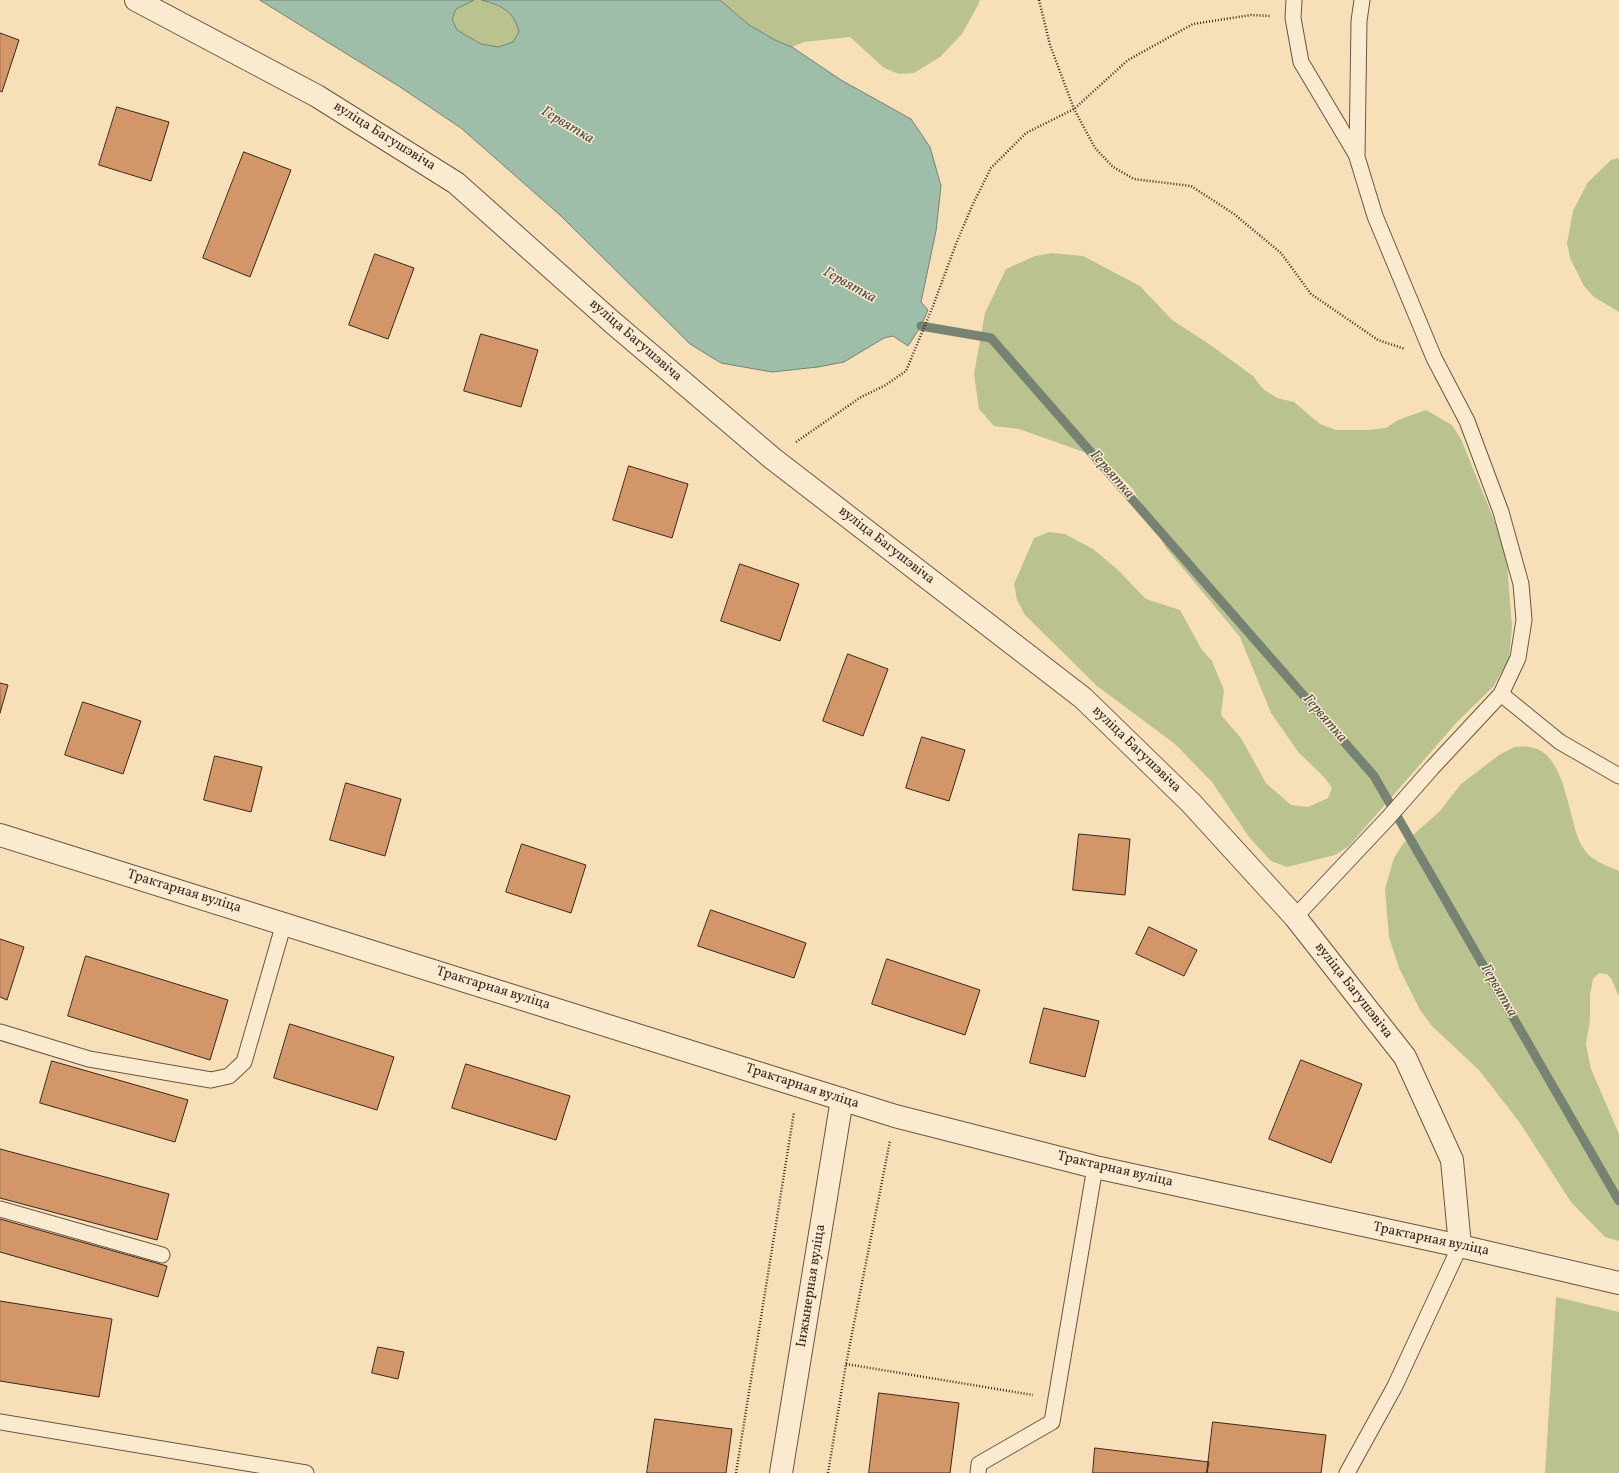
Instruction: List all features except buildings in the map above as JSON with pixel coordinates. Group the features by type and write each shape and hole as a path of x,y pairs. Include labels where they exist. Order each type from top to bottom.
{"street":[{"name":"вуліца Багушэвіча","path":"136,0 317,96 456,183 612,322 772,458 1083,698 1191,803 1295,917 1405,1057 1452,1160 1460,1246"},
{"name":"Трактарная вуліца","path":"0,835 895,1116 1095,1167 1460,1246 1619,1283"},
{"name":"Інжынерная вуліца","path":"781,1473 842,1100"}],"lane":[{"path":"1294,0 1293,18 1301,62 1357,157 1374,216 1434,358 1468,421 1501,512 1521,584 1524,620 1518,658 1501,694 1295,917"},
{"path":"1357,157 1359,21 1362,0"},
{"path":"1501,694 1560,742 1619,776"},
{"path":"0,1032 89,1059 211,1080 229,1076 244,1062 284,923"},
{"path":"978,1473 979,1464 1052,1422 1095,1167"},
{"path":"0,1209 162,1255"},
{"path":"1347,1473 1395,1386 1460,1246"},
{"path":"0,1422 306,1473"}],"path":[{"path":"1039,0 1050,45 1074,109 1094,148 1113,167 1134,179 1190,186 1234,214 1281,253 1311,294 1378,340 1434,358"},
{"path":"772,458 860,397 884,386 906,371 933,306 966,218 991,168 1026,134 1074,109 1128,60 1193,24 1251,14 1293,18"},
{"path":"736,1473 798,1085"},
{"path":"828,1473 846,1364 895,1116"},
{"path":"846,1364 1056,1399"}],"shaded area":[{"path":"474,0 482,0 497,4 513,17 520,31 513,42 498,47 481,44 457,30 452,19 456,9"},
{"path":"720,0 980,0 962,34 940,57 914,73 899,74 884,68 850,37 804,42 792,47 775,40 749,25"},
{"path":"1619,158 1619,312 1594,297 1584,286 1570,258 1567,243 1573,211 1588,182 1611,160"},
{"path":"1052,253 1083,256 1140,286 1172,320 1212,346 1253,376 1263,389 1277,398 1294,402 1320,424 1336,430 1369,430 1386,428 1398,420 1426,410 1452,425 1461,439 1496,525 1507,563 1512,627 1509,659 1493,687 1457,722 1349,846 1335,855 1287,867 1271,861 1249,837 1212,782 1175,744 1097,686 1025,615 1017,600 1014,584 1034,538 1049,532 1065,534 1093,549 1117,569 1146,599 1180,610 1202,650 1212,661 1224,690 1221,715 1241,738 1266,783 1291,805 1308,807 1328,798 1332,788 1324,777 1299,753 1271,713 1240,637 1166,548 1133,489 1109,465 1095,456 1019,429 994,426 979,409 974,374 985,313 1006,269 1035,256"},
{"path":"1514,747 1529,747 1542,751 1551,760 1559,773 1577,834 1585,851 1603,864 1619,871 1619,997 1612,980 1607,974 1599,973 1593,979 1590,995 1590,1020 1586,1044 1591,1069 1619,1134 1619,1241 1605,1237 1571,1202 1520,1123 1479,1070 1432,1026 1420,1010 1399,968 1389,937 1385,889 1394,858 1403,844 1440,811 1461,784 1499,755"},
{"path":"1556,1297 1619,1312 1619,1473 1545,1473"}],"water":[{"path":"260,0 474,0 456,9 452,19 457,30 481,44 498,47 513,42 519,32 517,25 506,10 495,4 481,0 720,0 749,25 775,40 792,47 841,80 911,119 930,147 941,186 936,231 921,302 928,310 921,326 908,346 893,336 884,338 844,362 818,367 772,372 721,363 690,344 561,216 461,128 400,87"}],"waterway":[{"name":"Гервятка","path":"921,326 991,338 1374,776 1619,1201"}]}
